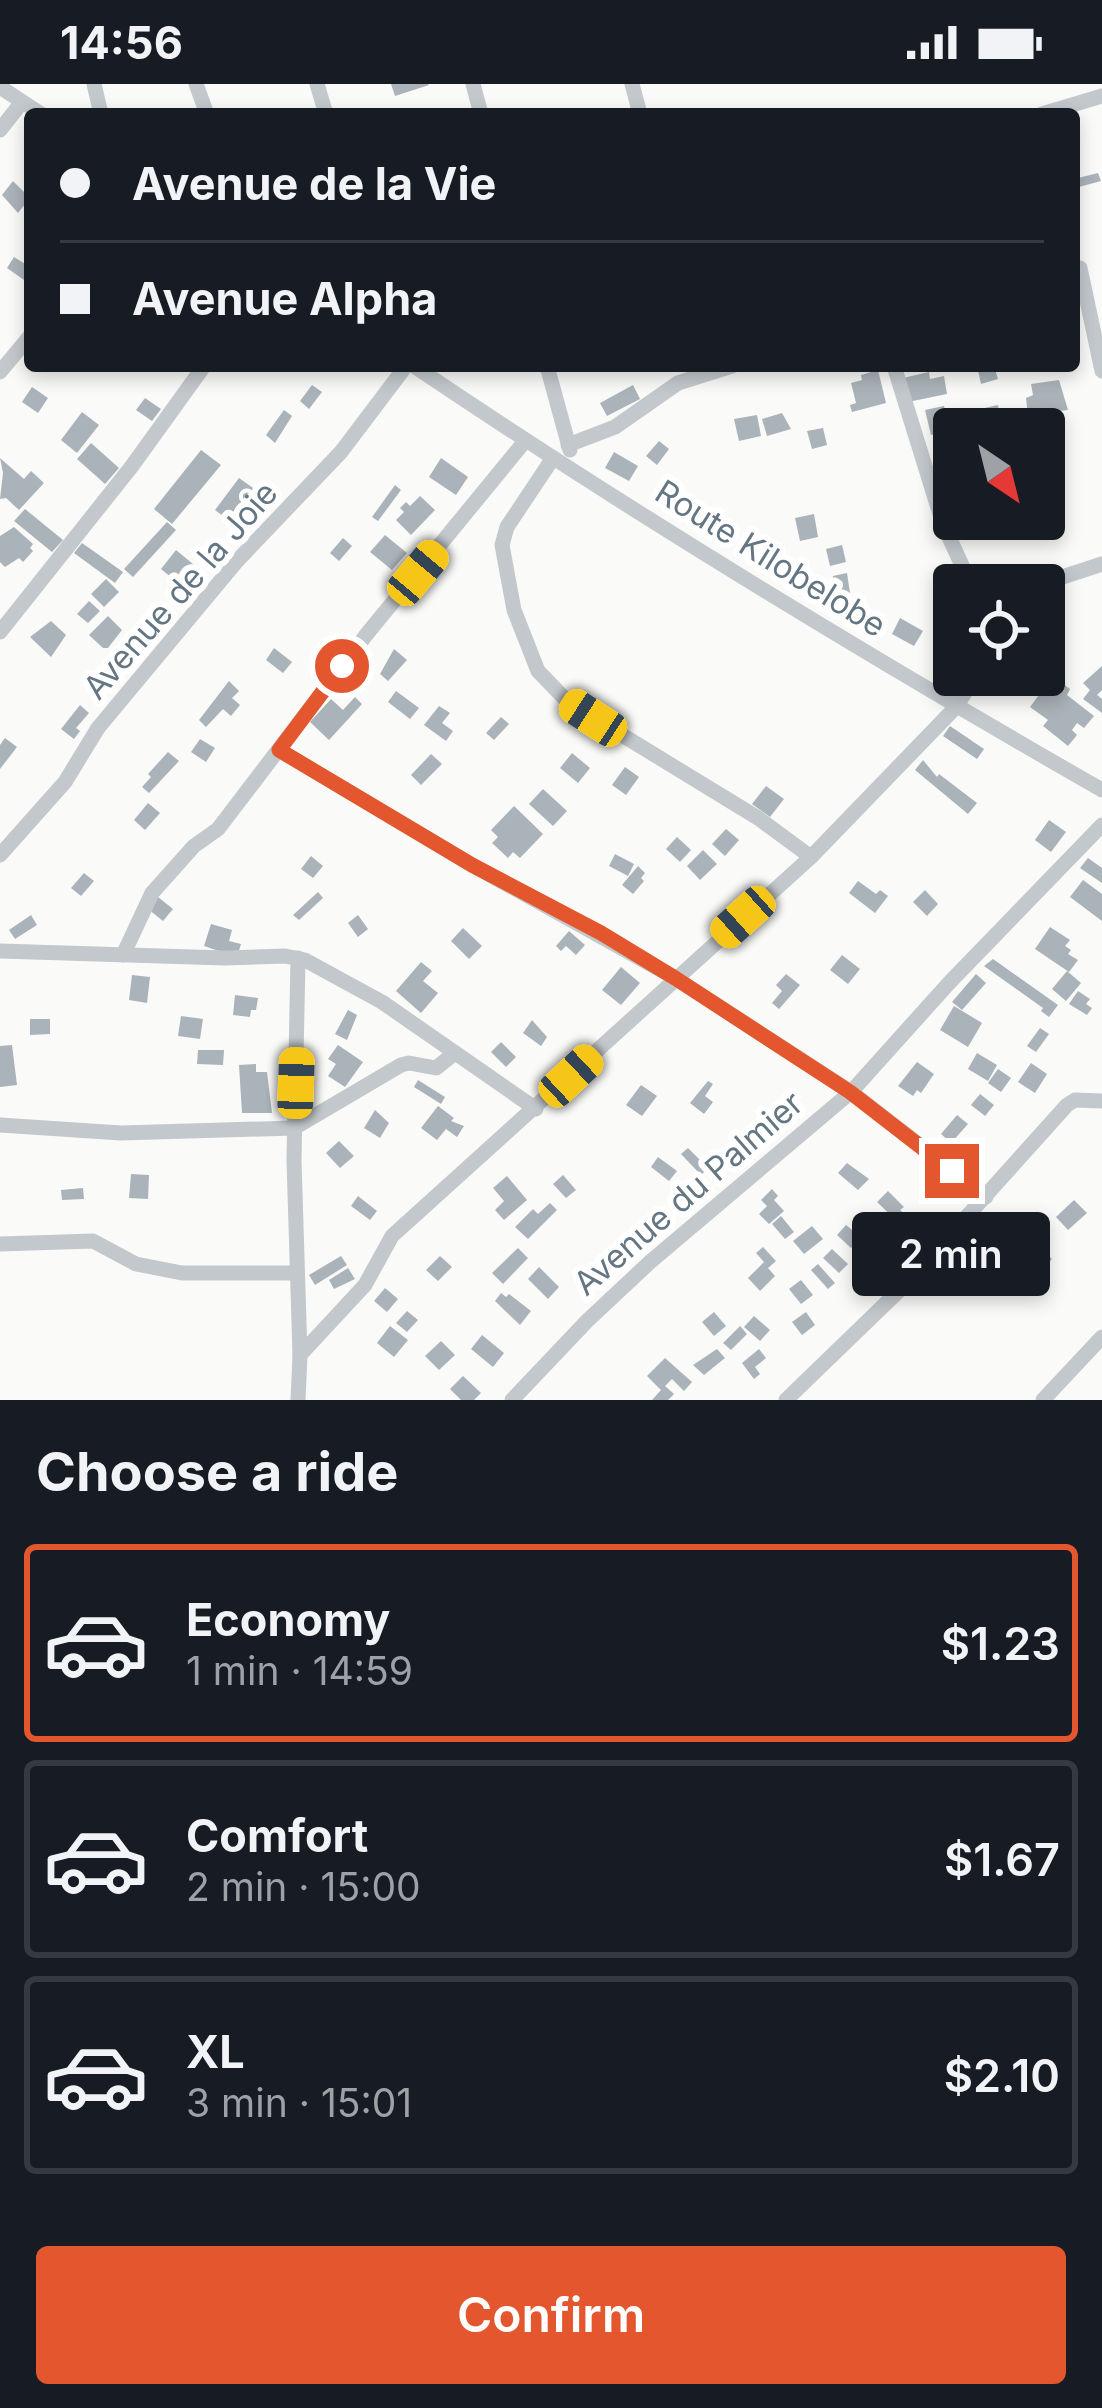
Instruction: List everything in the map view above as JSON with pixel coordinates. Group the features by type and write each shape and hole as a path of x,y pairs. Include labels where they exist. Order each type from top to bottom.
{"street":[{"path":"0,87 32,108"},
{"path":"1062,108 1102,96"},
{"path":"0,130 22,102"},
{"path":"1080,280 1102,371"},
{"path":"0,372 24,343"},
{"path":"0,632 200,372"},
{"name":"Avenue de la Joie","path":"0,855 65,782 98,728 237,561 341,452 405,372"},
{"name":"Route Kilobelobe","path":"419,372 576,474 1102,790"},
{"path":"550,372 576,474"},
{"path":"896,372 943,524 961,564"},
{"path":"568,445 615,427 676,374"},
{"path":"124,956 152,893 194,846 218,829 366,635 525,441"},
{"path":"553,458 508,526 502,545 514,610 538,671 568,702 758,818 811,857"},
{"path":"1065,577 1099,568"},
{"path":"300,1355 365,1285 392,1236 811,857 962,696"},
{"path":"279,750 675,978 850,1092 986,1197"},
{"name":"Avenue du Palmier","path":"512,1400 650,1262 850,1092 1102,825"},
{"path":"0,951 298,958 382,1002 536,1109"},
{"path":"298,958 294,1128 298,1400"},
{"path":"0,1125 121,1133 294,1128 401,1065 436,1068 455,1053"},
{"path":"786,1400 909,1281 1067,1105 1075,1100 1102,1101"},
{"path":"0,1244 93,1241 136,1264 197,1275 296,1273"},
{"path":"1043,1400 1102,1337"}],"building":[{"path":"391,84 428,84 429,85 395,96"},
{"path":"1098,173 1101,181 1080,187 1080,178"},
{"path":"13,181 24,192 24,206 18,213 2,195"},
{"path":"14,257 24,263 24,280 7,268"},
{"path":"878,372 886,403 852,412 850,405 856,403 851,383 862,380 861,375"},
{"path":"929,372 930,379 944,376 947,394 908,402 903,378"},
{"path":"978,372 996,372 998,379 981,384"},
{"path":"1059,380 1068,410 1027,408 1026,398 1033,395 1031,384"},
{"path":"312,385 322,392 309,409 300,401"},
{"path":"633,385 640,399 607,416 600,403"},
{"path":"32,387 48,398 38,413 22,402"},
{"path":"145,398 161,409 152,421 136,410"},
{"path":"933,408 933,435 931,435 925,410"},
{"path":"284,410 292,416 275,443 266,435"},
{"path":"82,412 99,425 77,453 61,440"},
{"path":"782,413 791,429 767,436 762,419"},
{"path":"757,415 761,436 739,441 734,419"},
{"path":"823,428 827,445 812,449 807,431"},
{"path":"659,441 669,449 657,465 646,456"},
{"path":"91,443 119,468 105,484 77,459"},
{"path":"201,450 221,465 172,524 154,509"},
{"path":"614,452 638,466 629,481 605,468"},
{"path":"0,458 24,479 31,471 44,483 19,510 6,498 0,499"},
{"path":"441,458 468,477 456,495 429,477"},
{"path":"239,478 259,492 245,519 234,511 228,520 215,510"},
{"path":"395,485 401,490 378,521 372,517"},
{"path":"420,496 435,510 411,535 396,520 406,502 410,506"},
{"path":"25,509 63,540 52,552 14,521"},
{"path":"814,514 818,537 800,541 795,518"},
{"path":"167,522 176,530 133,577 124,569"},
{"path":"14,527 33,544 33,551 23,562 19,558 5,567 0,562 0,536"},
{"path":"385,535 407,553 392,570 370,552"},
{"path":"343,538 352,546 339,561 330,553"},
{"path":"82,543 123,572 115,583 74,553"},
{"path":"842,545 846,562 830,566 826,549"},
{"path":"176,550 205,574 184,600 171,589 177,582 161,569"},
{"path":"847,573 850,593 836,596 833,576"},
{"path":"106,579 119,592 104,607 91,594"},
{"path":"89,601 100,611 88,623 77,614"},
{"path":"108,616 122,630 103,648 89,635"},
{"path":"900,618 923,631 914,646 892,634"},
{"path":"51,621 66,635 51,657 30,637"},
{"path":"274,648 292,662 283,673 266,660"},
{"path":"394,649 407,660 388,681 380,674"},
{"path":"1102,666 1102,690 1097,695 1102,699 1102,713 1083,699 1090,690 1083,683"},
{"path":"229,681 239,691 232,698 240,705 231,716 223,709 206,727 199,720"},
{"path":"1065,685 1070,689 1067,695 1094,716 1084,728 1077,723 1072,730 1077,735 1068,746 1043,726 1048,720 1030,707 1038,696 1065,696"},
{"path":"396,691 419,708 410,719 388,702"},
{"path":"355,697 362,704 329,740 310,722 331,699 343,710"},
{"path":"80,705 89,713 76,728 80,731 74,739 61,729"},
{"path":"439,706 450,713 442,723 453,731 446,741 424,725"},
{"path":"501,717 509,724 494,740 486,733"},
{"path":"950,726 984,749 977,759 943,736"},
{"path":"5,738 17,747 0,769 0,745"},
{"path":"200,739 215,748 206,762 191,752"},
{"path":"168,752 179,761 149,793 142,787 151,777 148,774"},
{"path":"572,753 590,768 578,783 560,768"},
{"path":"431,754 442,764 421,785 411,775"},
{"path":"923,760 937,777 939,774 977,803 968,814 915,770"},
{"path":"625,767 639,777 626,795 612,785"},
{"path":"766,786 784,799 770,817 752,804"},
{"path":"543,789 567,811 553,826 529,804"},
{"path":"148,803 160,813 145,830 134,820"},
{"path":"514,806 543,834 520,858 513,852 508,858 492,843 498,837 491,830"},
{"path":"1049,820 1066,832 1051,852 1035,840"},
{"path":"726,829 739,840 725,856 712,844"},
{"path":"677,837 691,850 680,862 666,849"},
{"path":"703,850 717,864 700,880 687,866"},
{"path":"615,854 634,864 628,876 609,866"},
{"path":"311,856 323,866 313,878 301,869"},
{"path":"1088,858 1102,868 1102,883 1080,868"},
{"path":"638,866 645,873 644,881 633,894 622,885"},
{"path":"84,873 94,881 81,896 71,888"},
{"path":"1083,880 1102,894 1102,921 1070,897"},
{"path":"858,881 888,896 875,913 849,893"},
{"path":"925,890 938,904 927,916 913,902"},
{"path":"318,892 323,898 299,920 293,915"},
{"path":"158,897 173,909 163,921 148,909"},
{"path":"31,915 37,925 15,939 9,930"},
{"path":"358,915 368,929 358,937 348,923"},
{"path":"211,924 232,930 229,941 241,944 237,957 204,946"},
{"path":"1050,927 1070,940 1065,946 1071,950 1068,954 1078,960 1069,972 1035,949"},
{"path":"463,928 482,946 469,959 451,941"},
{"path":"569,931 585,945 576,955 566,946 561,951 556,946"},
{"path":"842,955 860,969 848,984 830,970"},
{"path":"993,959 1058,1005 1049,1017 984,966"},
{"path":"421,962 432,971 423,981 438,993 421,1013 396,991"},
{"path":"621,967 640,983 621,1005 602,990"},
{"path":"1067,971 1081,983 1066,1001 1052,989"},
{"path":"786,974 800,985 779,1009 772,1003 782,991 776,985"},
{"path":"976,974 986,983 962,1010 952,1002"},
{"path":"132,975 150,977 147,1003 129,1000"},
{"path":"1078,991 1090,999 1086,1004 1092,1008 1087,1015 1069,1004"},
{"path":"235,995 258,998 250,1017 233,1015"},
{"path":"954,1006 982,1023 968,1047 940,1030"},
{"path":"348,1010 357,1015 347,1040 335,1034"},
{"path":"181,1016 203,1019 200,1039 178,1036"},
{"path":"30,1019 50,1019 50,1034 30,1035"},
{"path":"532,1020 547,1037 541,1046 523,1033"},
{"path":"1040,1028 1049,1034 1036,1052 1027,1046"},
{"path":"501,1042 516,1057 506,1067 491,1052"},
{"path":"12,1045 17,1085 0,1087 0,1046"},
{"path":"338,1045 363,1062 345,1087 328,1076 336,1064 328,1059"},
{"path":"198,1050 224,1050 223,1065 197,1064"},
{"path":"977,1053 997,1065 988,1081 968,1069"},
{"path":"917,1062 934,1074 921,1093 917,1090 913,1096 898,1086"},
{"path":"1031,1063 1047,1074 1035,1093 1018,1082"},
{"path":"256,1064 256,1072 267,1072 272,1113 242,1113 239,1065"},
{"path":"998,1069 1011,1078 1001,1092 988,1083"},
{"path":"418,1080 445,1097 441,1104 414,1087"},
{"path":"708,1081 713,1084 705,1096 713,1102 704,1114 690,1103"},
{"path":"641,1085 657,1096 642,1116 626,1105"},
{"path":"980,1094 994,1105 985,1116 971,1105"},
{"path":"438,1106 454,1118 451,1121 464,1126 457,1137 446,1129 437,1140 421,1128"},
{"path":"375,1110 389,1123 380,1138 364,1128"},
{"path":"957,1115 968,1124 951,1143 941,1134"},
{"path":"339,1141 354,1156 340,1168 326,1153"},
{"path":"688,1148 708,1168 701,1175 681,1154"},
{"path":"658,1157 677,1171 669,1181 651,1167"},
{"path":"847,1163 869,1179 858,1190 838,1173"},
{"path":"131,1174 149,1175 148,1199 129,1198"},
{"path":"563,1175 576,1190 566,1198 553,1184"},
{"path":"507,1176 527,1200 504,1220 495,1210 504,1201 493,1188"},
{"path":"83,1188 84,1199 62,1200 61,1190"},
{"path":"772,1189 784,1211 769,1224 759,1214 767,1206 761,1200"},
{"path":"888,1191 909,1218 901,1225 877,1202"},
{"path":"358,1196 377,1211 370,1220 351,1206"},
{"path":"1074,1200 1087,1213 1068,1230 1056,1217"},
{"path":"550,1203 557,1210 528,1239 515,1227 533,1209 538,1214"},
{"path":"867,1212 880,1218 863,1236 853,1228"},
{"path":"781,1216 794,1232 785,1239 772,1224"},
{"path":"846,1225 861,1237 851,1248 837,1235"},
{"path":"812,1226 823,1239 804,1254 793,1241"},
{"path":"763,1247 776,1261 768,1268 775,1276 760,1291 748,1278 764,1262 756,1253"},
{"path":"518,1248 528,1258 503,1284 492,1273"},
{"path":"982,1248 1007,1271 996,1283 971,1260"},
{"path":"832,1249 848,1264 839,1273 823,1258"},
{"path":"1044,1252 1052,1259 1024,1289 1016,1281"},
{"path":"341,1256 347,1265 315,1285 309,1275"},
{"path":"440,1256 452,1267 438,1281 426,1270"},
{"path":"865,1261 883,1280 873,1289 855,1271"},
{"path":"818,1264 835,1283 828,1289 811,1270"},
{"path":"539,1267 559,1287 548,1299 528,1279"},
{"path":"348,1268 355,1279 334,1289 329,1280"},
{"path":"801,1280 813,1295 801,1304 789,1289"},
{"path":"385,1288 398,1299 387,1312 374,1301"},
{"path":"501,1293 531,1311 520,1325 495,1301"},
{"path":"407,1311 418,1320 407,1332 396,1323"},
{"path":"714,1312 726,1326 714,1336 702,1322"},
{"path":"806,1312 815,1325 802,1335 792,1322"},
{"path":"754,1316 770,1330 760,1341 744,1327"},
{"path":"390,1326 408,1340 394,1357 377,1343"},
{"path":"740,1326 747,1334 731,1350 723,1343"},
{"path":"482,1335 504,1353 493,1367 471,1349"},
{"path":"441,1341 455,1355 439,1370 425,1356"},
{"path":"717,1349 725,1358 704,1375 693,1365"},
{"path":"759,1349 766,1358 755,1367 760,1374 754,1379 742,1363"},
{"path":"665,1358 692,1382 684,1391 672,1379 665,1386 674,1394 668,1400 652,1400 661,1390 647,1376"},
{"path":"463,1376 481,1393 474,1400 461,1400 450,1389"}],"route":[{"path":"342,666 279,750 675,978 850,1092 952,1171"}]}
